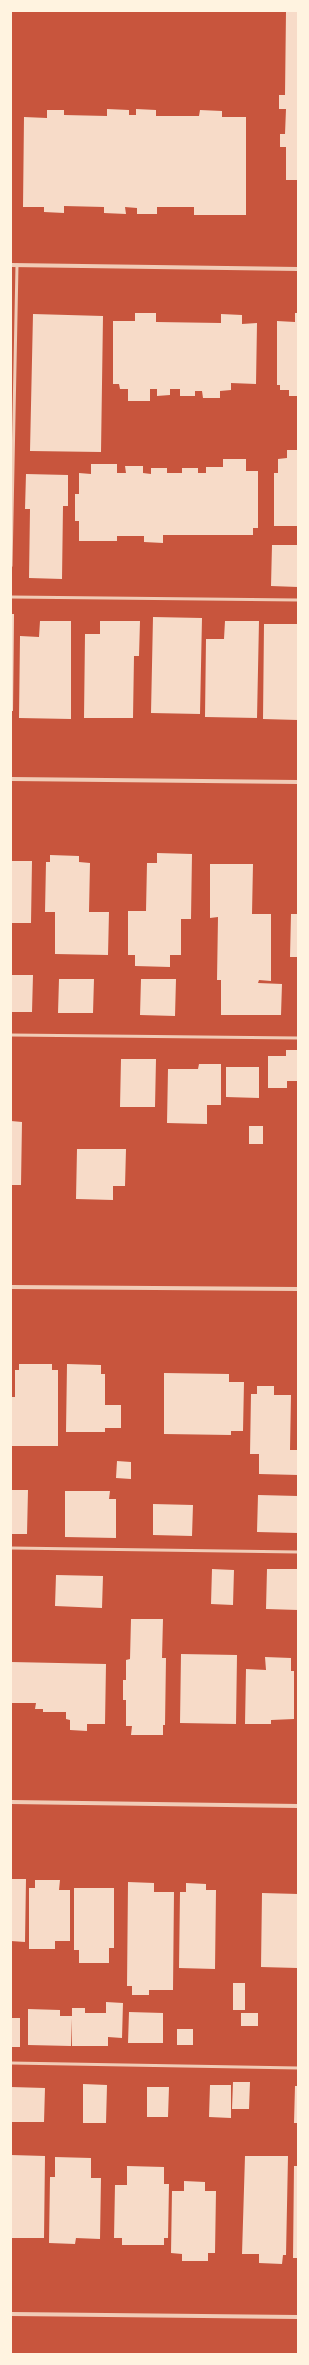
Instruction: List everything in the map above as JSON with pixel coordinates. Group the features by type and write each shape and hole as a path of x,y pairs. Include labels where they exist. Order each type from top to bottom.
{"street":[{"path":"11,265 298,269"},
{"path":"11,779 298,782"},
{"path":"11,1286 298,1289"},
{"path":"11,1802 298,1806"},
{"path":"11,2314 298,2317"}],"lane":[{"path":"11,566 17,265"},
{"path":"11,597 298,600"},
{"path":"11,1035 298,1038"},
{"path":"11,1548 298,1552"},
{"path":"11,2064 298,2068"}],"building":[{"path":"286,11 298,11 298,180 286,180 286,147 280,147 280,134 285,134 286,109 279,109 279,95 285,95"},
{"path":"107,109 129,110 129,115 136,115 136,109 156,110 156,116 199,116 200,110 222,111 222,117 246,117 246,215 194,215 194,207 157,207 157,214 137,214 137,208 125,207 126,214 104,213 104,207 64,206 64,213 44,212 44,207 23,207 24,117 47,118 47,110 64,110 64,115 107,116"},
{"path":"135,313 156,313 156,322 221,323 221,314 242,315 242,324 257,323 256,384 231,383 231,390 220,391 220,398 203,398 202,391 195,391 195,396 180,396 180,389 170,389 170,395 157,396 157,389 150,389 150,401 128,401 128,389 120,389 119,384 113,384 113,321 135,321"},
{"path":"295,313 298,313 298,396 289,396 289,390 280,390 280,385 277,385 277,321 295,322"},
{"path":"33,314 103,316 101,452 30,451"},
{"path":"287,450 298,450 298,526 274,526 274,473 278,473 278,459 287,458"},
{"path":"223,459 246,459 246,471 258,471 258,528 253,528 253,535 163,535 163,543 144,542 144,536 117,536 117,541 79,541 79,521 75,521 75,494 79,494 79,473 91,474 91,464 117,464 117,473 126,473 125,466 143,466 143,473 151,474 151,468 167,468 167,473 182,473 182,468 198,468 198,473 206,473 206,467 223,467"},
{"path":"26,474 68,475 68,506 63,506 62,579 29,578 30,509 25,509"},
{"path":"272,545 298,545 298,587 271,586"},
{"path":"11,614 14,614 13,711 11,711"},
{"path":"153,617 202,618 200,714 151,713"},
{"path":"40,621 71,621 71,719 19,718 20,636 39,637"},
{"path":"100,621 140,621 139,656 134,656 133,718 84,718 85,634 100,634"},
{"path":"225,621 259,621 257,718 205,717 206,639 224,639"},
{"path":"264,624 298,624 298,720 263,719"},
{"path":"157,853 192,854 191,919 181,919 181,955 170,955 170,967 135,966 135,955 128,955 128,911 146,911 147,863 157,863"},
{"path":"50,855 79,856 79,862 90,863 89,912 109,912 108,955 55,954 55,912 45,912 46,862 50,862"},
{"path":"11,861 32,861 31,923 11,923"},
{"path":"210,864 253,864 252,914 271,914 271,981 259,980 258,983 282,984 281,1015 221,1015 221,980 217,980 218,917 210,918"},
{"path":"291,914 298,914 298,957 290,957"},
{"path":"11,975 33,975 32,1012 11,1012"},
{"path":"59,979 94,979 93,1013 58,1013"},
{"path":"141,979 176,979 175,1016 140,1015"},
{"path":"286,1050 298,1050 298,1081 287,1081 287,1088 268,1088 268,1056 286,1056"},
{"path":"121,1059 156,1059 155,1107 120,1107"},
{"path":"199,1064 221,1064 221,1105 207,1105 207,1124 167,1123 168,1069 198,1069"},
{"path":"226,1067 259,1067 259,1098 226,1097"},
{"path":"11,1121 22,1122 21,1185 11,1185"},
{"path":"249,1126 263,1126 263,1144 249,1144"},
{"path":"77,1149 126,1149 125,1186 113,1186 113,1200 76,1199"},
{"path":"19,1364 52,1364 52,1370 58,1370 58,1446 11,1446 11,1397 15,1397 15,1370 19,1370"},
{"path":"67,1364 101,1365 101,1374 105,1374 105,1405 121,1405 121,1428 105,1428 105,1432 66,1432"},
{"path":"164,1373 229,1374 229,1382 244,1382 243,1431 231,1431 231,1435 164,1434"},
{"path":"257,1386 274,1386 274,1395 291,1395 290,1450 298,1450 298,1475 259,1474 259,1454 250,1454 251,1394 257,1394"},
{"path":"117,1461 131,1462 131,1479 116,1478"},
{"path":"11,1490 28,1490 27,1534 11,1534"},
{"path":"65,1491 110,1491 109,1499 116,1499 116,1538 65,1537"},
{"path":"258,1495 298,1496 298,1533 257,1532"},
{"path":"153,1504 193,1505 192,1536 153,1535"},
{"path":"212,1569 234,1570 233,1605 211,1604"},
{"path":"267,1569 298,1569 298,1610 266,1609"},
{"path":"56,1575 103,1576 102,1608 55,1606"},
{"path":"131,1619 163,1619 162,1658 166,1658 165,1725 163,1725 163,1735 131,1735 132,1726 126,1726 126,1700 123,1700 123,1680 126,1680 126,1660 130,1659"},
{"path":"181,1654 237,1655 236,1724 180,1723"},
{"path":"265,1657 291,1658 291,1671 294,1671 294,1719 271,1720 271,1724 245,1724 246,1669 266,1670"},
{"path":"11,1662 106,1664 105,1724 87,1724 87,1731 70,1730 70,1720 66,1719 66,1712 43,1712 43,1709 35,1709 36,1703 11,1703"},
{"path":"11,1879 26,1879 25,1942 11,1941"},
{"path":"35,1880 60,1880 59,1890 70,1890 70,1941 55,1941 55,1949 29,1949 29,1888 35,1888"},
{"path":"128,1882 154,1883 154,1892 174,1892 173,1990 149,1990 149,1995 132,1995 132,1986 127,1986"},
{"path":"186,1883 206,1884 206,1890 216,1890 215,1969 179,1968 180,1892 186,1892"},
{"path":"74,1888 114,1888 114,1948 109,1948 109,1963 79,1963 79,1950 74,1950"},
{"path":"262,1893 298,1894 297,1968 261,1967"},
{"path":"233,1983 245,1983 245,2010 233,2010"},
{"path":"106,2002 123,2003 122,2038 108,2037 108,2046 72,2046 72,2018 71,2046 28,2045 28,2009 60,2010 60,2016 72,2016 72,2008 85,2008 85,2013 106,2013"},
{"path":"129,2012 163,2013 163,2043 128,2043"},
{"path":"241,2013 258,2013 258,2026 241,2026"},
{"path":"11,2018 20,2018 20,2047 11,2047"},
{"path":"177,2029 193,2029 193,2045 177,2045"},
{"path":"233,2082 250,2082 249,2109 232,2109"},
{"path":"83,2084 107,2085 106,2123 83,2123"},
{"path":"210,2085 231,2085 231,2118 209,2117"},
{"path":"295,2086 298,2086 298,2123 294,2123"},
{"path":"11,2087 45,2088 44,2122 11,2122"},
{"path":"147,2087 169,2087 168,2117 147,2117"},
{"path":"11,2155 45,2156 44,2238 11,2238"},
{"path":"245,2156 288,2156 286,2255 283,2255 282,2264 259,2263 259,2254 242,2254"},
{"path":"55,2157 91,2158 91,2178 101,2178 100,2239 76,2238 75,2244 49,2243 50,2177 55,2177"},
{"path":"127,2166 164,2167 164,2184 169,2184 168,2238 164,2238 164,2245 122,2245 122,2238 114,2238 115,2185 127,2185"},
{"path":"294,2166 298,2166 298,2258 293,2258"},
{"path":"184,2181 205,2182 205,2191 216,2191 215,2253 208,2253 208,2261 182,2261 182,2254 171,2253 172,2191 184,2191"}]}
